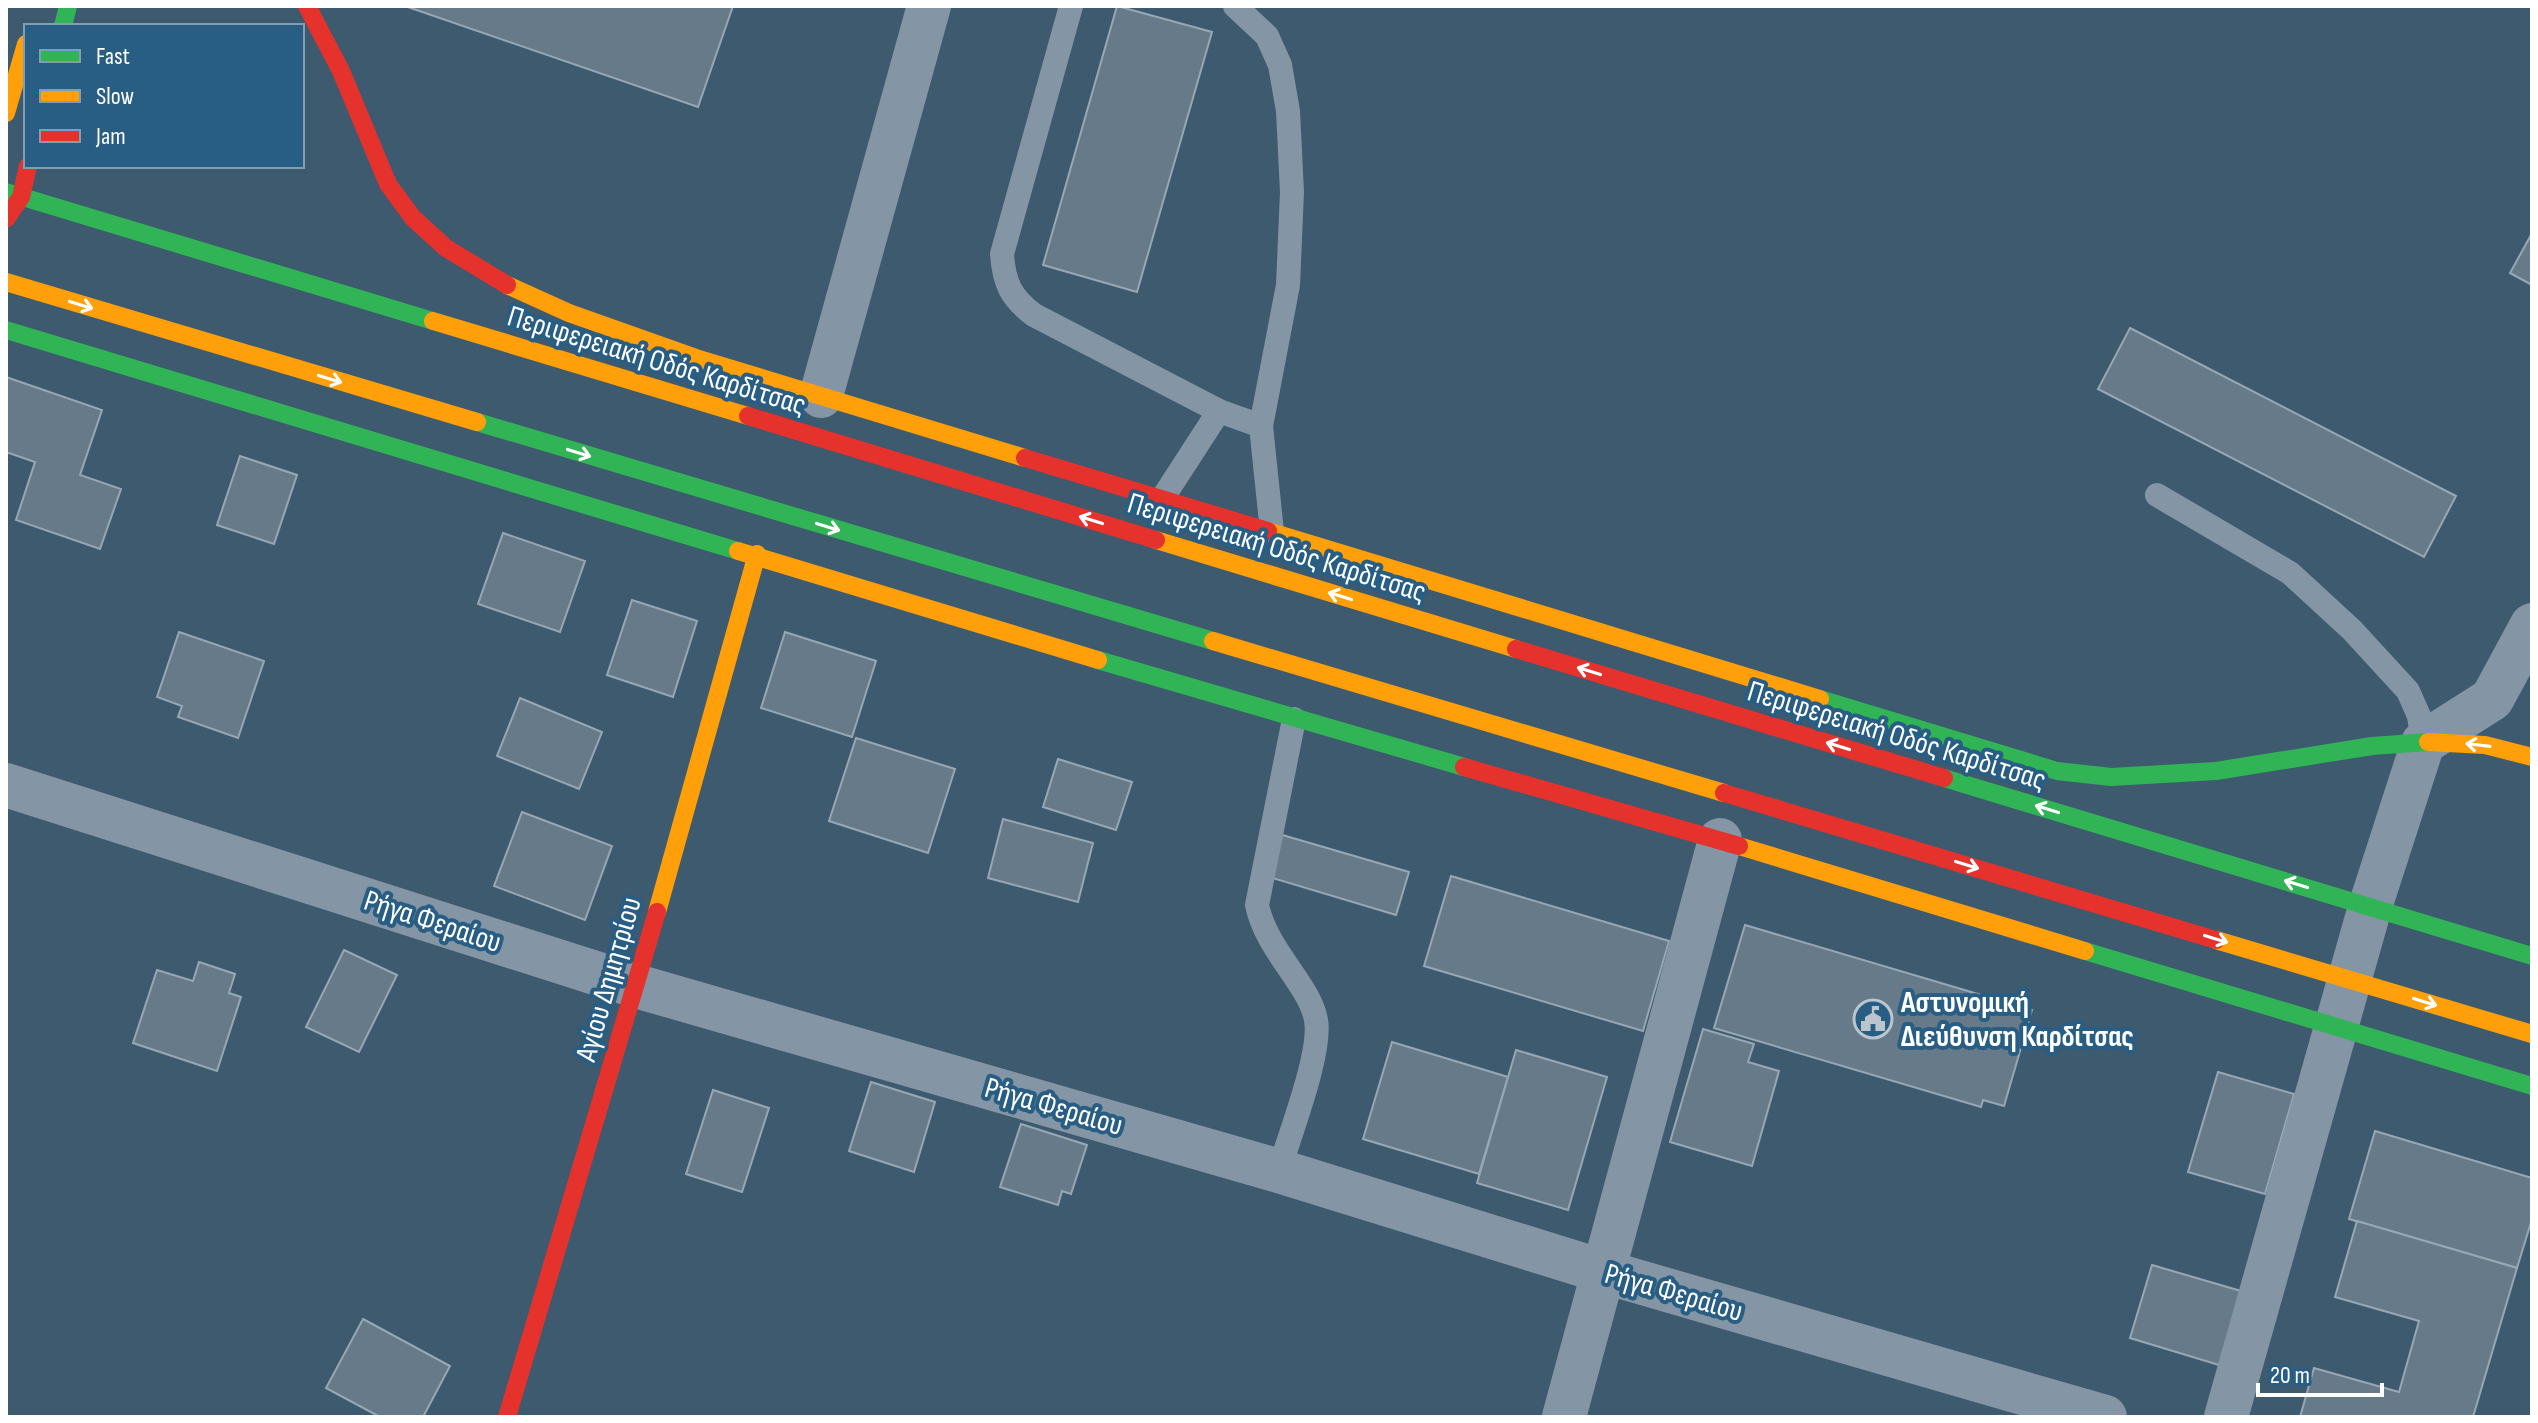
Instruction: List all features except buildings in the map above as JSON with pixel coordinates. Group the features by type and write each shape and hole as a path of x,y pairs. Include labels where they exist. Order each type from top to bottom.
{"street":[{"path":"307,6 340,70 389,186 428,231 471,265 518,294 696,358 1994,754 2087,777 2177,778 2335,752 2423,743 2480,744 2532,757"},
{"path":"821,396 929,6"},
{"path":"6,113 24,51"},
{"path":"6,219 13,194 27,168"},
{"name":"Περιφερειακή Οδός Καρδίτσας","path":"13,194 2532,956"},
{"path":"6,282 2532,1034"},
{"path":"6,330 757,554 1294,719 1720,840 2532,1086"},
{"name":"Αγίου Δημητρίου","path":"507,1417 636,986 757,554"},
{"path":"2226,1417 2370,907 2423,743 2492,699 2532,625"},
{"name":"Ρήγα Φεραίου","path":"6,785 636,986 1279,1171 1605,1272 2105,1417"},
{"path":"1564,1417 1720,840"}],"lane":[{"path":"1071,6 1002,254 1003,276 1014,299 1034,315 1219,411 1261,426"},
{"path":"1235,6 1267,36 1280,65 1288,111 1292,192 1288,285 1261,426 1272,532"},
{"path":"1162,499 1219,411"},
{"path":"2157,495 2290,573 2352,630 2408,691 2419,716 2423,743"},
{"path":"1279,1171 1314,1048 1316,1019 1261,927 1257,905 1294,719"}],"traffic: fast":[{"path":"64,24 68,6"},
{"path":"6,192 433,321"},
{"path":"6,330 738,551"},
{"path":"477,422 1213,641"},
{"path":"1098,660 1464,767"},
{"path":"1820,699 2057,771 2111,777 2216,771 2372,746 2428,742"},
{"path":"1944,778 2532,956"},
{"path":"2085,951 2532,1086"}],"traffic: slow":[{"path":"6,113 24,51"},
{"path":"6,282 477,422"},
{"path":"507,285 569,313 696,358 1025,458"},
{"path":"433,321 748,416"},
{"path":"1268,531 1820,699"},
{"path":"1156,540 1516,649"},
{"path":"738,551 1098,660"},
{"path":"657,912 757,554"},
{"path":"1213,641 1724,793"},
{"path":"2428,742 2485,745 2532,757"},
{"path":"1739,846 2085,951"},
{"path":"2216,940 2532,1034"}],"traffic: jam":[{"path":"307,6 341,71 388,184 413,218 446,248 507,285"},
{"path":"6,219 21,197 28,168"},
{"path":"748,416 1156,540"},
{"path":"1025,458 1268,531"},
{"path":"1516,649 1944,778"},
{"path":"1464,767 1739,846"},
{"path":"1724,793 2216,940"},
{"path":"507,1417 657,912"}],"place":[{"name":"Αστυνομική Διεύθυνση Καρδίτσας","path":"1873,1019"}]}
